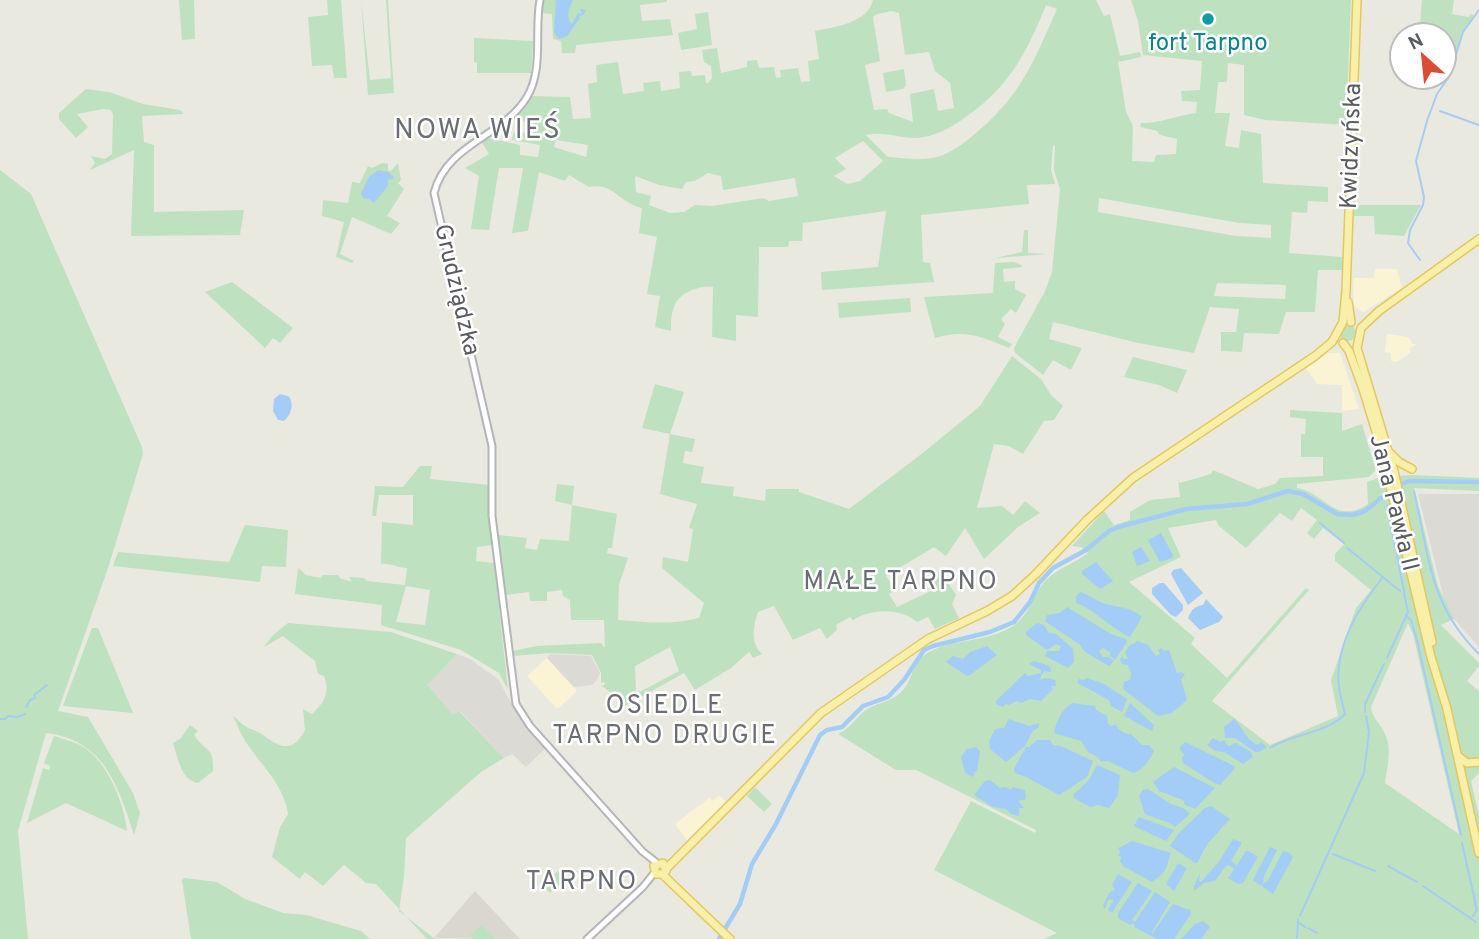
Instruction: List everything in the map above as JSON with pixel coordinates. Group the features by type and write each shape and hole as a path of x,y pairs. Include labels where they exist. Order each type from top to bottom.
{"main road":[{"name":"Kwidzyńska","path":"1346,291 1357,0"},
{"path":"1315,356 1342,342 1351,344 1379,312 1479,239"},
{"path":"1346,291 1352,323 1358,336"},
{"path":"726,935 660,869 681,854 821,713 928,639 1012,596 1133,478 1332,342 1342,323 1346,291"},
{"path":"1342,323 1352,323 1379,312"},
{"path":"1337,331 1342,342"},
{"name":"Jana Pawła II","path":"1358,336 1357,348 1388,449 1393,482"},
{"name":"Jana Pawła II","path":"1342,342 1349,351 1396,492 1479,853"},
{"path":"1388,449 1399,462 1412,469"},
{"path":"1458,756 1467,763 1479,764"},
{"path":"1461,770 1479,764"}],"street":[{"name":"Grudziądzka","path":"540,0 534,77 530,92 502,126 456,156 435,186 434,192 492,446 492,516 513,694 521,714 660,869"},
{"path":"590,939 660,869"}],"shaded area":[{"path":"1375,269 1397,269 1402,288 1363,312 1354,306 1353,278 1374,278"},
{"path":"1387,334 1408,337 1413,344 1417,344 1397,362 1391,361 1391,353 1385,352"},
{"path":"1328,353 1340,353 1359,409 1342,411 1342,385 1317,384 1306,368"},
{"path":"1418,494 1479,494 1479,647 1447,611"},
{"path":"457,654 470,659 498,679 515,710 546,748 526,767 512,754 504,758 460,711 453,716 426,685"},
{"path":"550,654 591,656 600,673 597,680 592,685 574,687 547,658"},
{"path":"547,658 577,691 556,708 527,676"},
{"path":"719,795 726,802 687,840 675,824 709,798 713,801"},
{"path":"475,891 520,939 434,938"}],"green space":[{"path":"179,0 194,0 195,39 182,40"},
{"path":"327,0 341,0 347,78 334,78 332,65 312,66 308,17 328,15"},
{"path":"361,0 370,80 391,78 388,0 394,93 368,95"},
{"path":"543,0 667,0 640,5 642,21 670,19 673,35 576,45 575,53 562,53 561,41 553,39 552,14 540,13"},
{"path":"873,0 1096,0 1104,16 1110,14 1120,56 1140,52 1141,57 1118,62 1126,112 1133,126 1132,161 1154,162 1156,155 1176,154 1177,139 1140,127 1141,123 1196,113 1197,102 1182,101 1181,91 1200,90 1202,61 1143,55 1138,21 1131,0 1351,0 1346,125 1265,120 1244,115 1244,65 1228,63 1227,82 1218,82 1215,113 1230,113 1225,146 1239,148 1241,130 1261,134 1263,183 1328,187 1328,202 1308,201 1307,213 1292,212 1289,253 1342,257 1342,270 1318,270 1315,312 1286,312 1279,334 1244,333 1242,352 1221,351 1221,332 1236,332 1239,309 1210,307 1194,353 1138,343 1053,322 1049,339 1082,348 1071,370 1053,360 1043,375 1015,353 1014,348 1045,291 1052,272 1060,189 1054,170 1053,145 1051,170 1055,184 1027,185 1029,204 921,215 923,262 930,263 934,282 822,290 821,272 878,267 886,211 803,223 802,241 789,241 788,247 759,247 758,317 736,315 736,341 712,337 713,287 696,289 684,294 676,302 671,331 655,327 660,296 647,294 657,237 639,233 642,208 605,187 589,187 569,175 565,181 539,172 528,231 512,233 523,168 499,168 489,230 471,229 479,176 465,168 489,154 481,141 488,138 520,145 520,155 538,157 540,145 512,140 514,132 525,133 528,124 515,116 531,96 570,97 573,119 591,118 588,84 597,82 596,65 618,62 623,94 644,91 643,83 660,81 661,91 680,88 679,72 691,71 692,76 705,75 708,83 712,78 711,66 704,62 702,50 717,48 721,73 747,67 747,61 757,60 759,68 774,67 776,78 781,77 780,70 798,68 801,82 810,81 808,61 819,59 815,31 849,23 870,8","holes":["1046,5 1057,9 1034,60 1016,90 993,117 954,149 931,158 888,157 866,135 917,138 936,134 952,126 995,93 1032,38","892,11 899,13 905,55 929,52 935,71 950,83 954,108 938,111 934,89 910,94 913,122 889,113 887,109 874,110 865,65 880,61 873,17","556,140 588,145 586,157 554,147","863,141 883,161 860,181 847,184 834,176 846,169 835,158","708,173 721,176 723,190 795,178 798,196 712,206 695,205 684,212 670,213 649,205 651,196 636,192 635,176 659,185 682,189 686,182 695,181","1099,198 1239,223 1271,225 1271,238 1236,236 1098,212","1217,283 1286,285 1285,299 1214,296"]},
{"path":"1422,0 1454,0 1452,14 1474,16 1462,32 1458,46 1458,21 1420,21"},
{"path":"708,12 712,45 681,50 678,33 697,29 695,14"},
{"path":"474,38 533,41 531,73 477,73"},
{"path":"904,69 906,85 903,89 886,92 883,73"},
{"path":"86,89 109,92 143,104 180,110 184,114 142,116 144,142 154,145 154,212 244,210 240,235 131,236 134,150 90,170 95,163 91,156 105,159 112,154 111,110 77,114 88,127 76,138 59,119 59,113"},
{"path":"382,163 388,164 388,170 391,171 398,163 401,180 398,183 404,189 387,216 400,223 391,234 352,217 340,254 354,261 352,263 336,257 344,222 322,216 323,200 348,203 352,182 360,183 368,166 372,168"},
{"path":"0,170 31,194 143,454 109,565 58,711 88,717 133,793 140,813 134,835 122,799 106,768 95,755 66,737 46,733 18,831 28,939 0,939"},
{"path":"1353,205 1421,205 1404,236 1375,234 1374,216 1353,216"},
{"path":"1024,230 1028,230 1028,253 1048,254 995,258 1022,252"},
{"path":"1014,262 1022,267 1003,269 1004,282 1015,281 1015,289 1026,295 1016,313 1011,309 1001,319 1005,324 998,337 1012,344 1009,348 964,334 935,338 924,297 993,293 995,263"},
{"path":"232,282 293,328 280,343 273,338 265,348 205,292"},
{"path":"910,298 911,312 839,318 838,303"},
{"path":"1345,325 1351,325 1356,333 1354,339 1345,341 1340,336 1340,330"},
{"path":"1012,356 1041,379 1051,395 1063,406 1054,420 1044,421 1023,454 1009,446 994,444 977,508 1002,506 1013,515 1025,501 1040,513 1018,527 984,559 965,528 946,556 934,547 886,576 896,590 889,594 897,607 929,592 940,570 956,595 952,604 959,618 935,629 928,617 917,622 902,614 885,611 853,620 850,617 836,625 837,630 827,639 820,628 793,640 774,606 758,612 756,618 754,640 762,654 753,658 749,652 731,668 695,690 684,673 625,706 620,694 614,695 602,686 605,684 601,683 601,673 592,655 550,653 513,656 513,651 536,646 601,643 605,648 604,620 571,620 570,600 563,596 562,590 547,592 547,601 530,601 529,592 506,595 498,535 527,538 525,548 537,550 540,539 569,541 572,505 617,514 612,548 608,548 607,553 628,558 619,585 618,620 669,622 699,618 704,603 662,568 663,557 688,562 693,529 689,528 697,504 660,494 670,434 695,439 692,452 685,451 683,463 704,467 701,483 734,487 733,496 765,501 766,489 799,489 799,492 849,509 980,406","holes":["670,647 679,671 636,694 635,666"]},
{"path":"1133,357 1187,370 1177,393 1159,385 1124,377"},
{"path":"655,384 684,392 670,434 642,428"},
{"path":"1290,410 1342,413 1342,431 1362,424 1375,468 1369,477 1297,484 1297,488 1339,510 1357,510 1368,504 1367,482 1381,477 1414,475 1479,478 1479,491 1414,488 1438,586 1454,619 1441,625 1479,663 1467,681 1479,691 1479,773 1471,781 1479,816 1479,939 1044,939 1057,933 934,870 971,801 1035,833 1036,830 916,770 896,770 838,734 866,710 899,694 918,662 926,654 944,646 998,633 1016,624 1047,579 1088,553 1081,547 1072,546 1104,511 1114,525 1130,520 1130,512 1150,500 1180,497 1178,480 1180,483 1211,474 1213,470 1258,489 1275,484 1280,478 1323,476 1323,457 1301,457 1301,434 1305,434 1306,419 1290,417","holes":["1301,508 1317,520 1307,533 1314,539 1323,528 1344,544 1335,554 1335,561 1371,590 1356,608 1331,680 1338,716 1270,745 1212,701 1309,590 1306,588 1227,678 1191,644 1195,638 1129,582 1181,557 1168,528 1216,520 1219,526 1246,548 1280,513 1292,521","1408,623 1413,634 1459,834 1385,783 1389,757 1387,738 1371,707"]},
{"path":"420,466 432,466 430,479 490,485 493,545 477,547 476,561 494,563 508,690 499,673 461,650 381,625 382,605 295,594 298,568 306,575 320,578 323,575 338,575 352,582 349,577 405,585 407,568 381,564 382,522 413,525 413,495 379,495 376,516 372,516 375,486 403,487","holes":["406,586 430,590 425,625 396,622"]},
{"path":"557,484 574,486 572,505 555,501"},
{"path":"245,525 288,530 286,567 262,566 260,582 113,566 118,552 229,562"},
{"path":"288,623 391,632 457,654 427,685 453,715 459,711 504,758 481,772 406,838 399,909 376,884 366,883 344,865 323,886 305,872 300,879 272,857 280,827 288,814 286,804 277,784 245,741 233,716 278,744 289,746 294,744 305,730 303,709 312,714 323,701 326,682 324,676 318,674 315,661 283,636 264,647 272,636"},
{"path":"92,628 98,628 133,713 63,706"},
{"path":"190,725 198,731 194,735 211,753 213,763 213,771 198,783 183,773 173,743 181,738"},
{"path":"54,736 80,745 98,760 118,795 127,831 66,803 27,823 43,768 49,770 50,766 44,763"},
{"path":"755,787 772,804 764,812 747,796"},
{"path":"558,871 565,879 550,893 542,885"},
{"path":"184,878 217,882 245,899 283,913 306,915 361,931 370,939 191,939 182,880"},
{"path":"406,917 435,939 427,939"},
{"path":"481,925 495,939 474,939 470,935"}],"water":[{"path":"556,0 573,0 568,15 572,24 578,13 582,14 580,9 586,10 584,15 579,16 567,36 559,39 554,33"},
{"path":"378,170 388,172 394,177 392,180 388,179 388,186 374,203 363,198 361,193 369,177"},
{"path":"280,394 288,396 292,405 289,416 284,421 278,420 273,411 274,399"},
{"path":"1161,533 1173,555 1172,558 1160,562 1148,540"},
{"path":"1141,547 1150,561 1137,566 1132,552"},
{"path":"1096,562 1113,581 1100,589 1082,574 1082,571"},
{"path":"1181,568 1203,593 1188,605 1171,574 1173,570"},
{"path":"1164,583 1183,605 1183,610 1176,617 1152,594 1152,588"},
{"path":"1081,592 1103,603 1133,611 1142,617 1130,637 1076,603 1076,596"},
{"path":"1206,599 1223,617 1219,622 1200,630 1188,618 1193,609 1203,605"},
{"path":"1067,607 1111,634 1126,639 1127,642 1115,660 1110,656 1110,652 1103,648 1099,651 1103,657 1114,661 1109,666 1085,652 1079,644 1045,621 1047,615 1060,613"},
{"path":"1037,623 1044,625 1049,633 1056,634 1073,649 1074,662 1068,668 1045,656 1047,651 1059,651 1061,646 1056,644 1047,650 1026,635"},
{"path":"1138,641 1148,645 1156,656 1160,654 1158,650 1161,648 1164,651 1169,650 1177,673 1185,675 1181,679 1187,700 1172,713 1158,716 1123,689 1124,682 1130,680 1131,673 1128,665 1122,664 1120,660 1122,656 1128,659 1125,653 1129,646"},
{"path":"987,646 997,655 970,675 967,676 946,662 953,656 963,659 970,652"},
{"path":"1034,661 1050,666 1051,672 1044,671 1039,680 1055,680 1056,686 1051,686 1053,689 1041,701 1017,701 1003,707 996,704 1025,673 1028,676 1041,673 1041,670 1029,664"},
{"path":"1087,678 1104,684 1127,699 1122,712 1111,706 1109,700 1077,683 1079,679"},
{"path":"1072,703 1095,706 1096,710 1107,716 1108,724 1116,724 1120,730 1131,734 1142,745 1149,745 1154,751 1145,765 1133,773 1108,761 1101,762 1088,752 1081,741 1054,733 1060,716"},
{"path":"1130,703 1154,725 1152,731 1124,716"},
{"path":"1009,719 1029,726 1039,723 1039,727 1033,731 1025,746 1006,762 990,749 989,741 995,729 1004,728"},
{"path":"1234,719 1249,739 1258,745 1261,742 1267,747 1255,752 1235,738 1225,738 1224,727"},
{"path":"1213,738 1221,742 1224,740 1228,746 1236,743 1251,752 1253,757 1243,764 1224,752 1215,751 1207,745"},
{"path":"1037,740 1050,740 1053,745 1093,761 1087,777 1059,795 1015,773 1014,769 1026,747"},
{"path":"1185,742 1235,768 1220,785 1214,783 1183,763 1182,756 1185,756 1179,748"},
{"path":"976,747 980,751 977,771 973,777 965,773 961,757 967,749"},
{"path":"1097,765 1120,775 1118,795 1109,808 1098,805 1090,807 1073,795 1089,780"},
{"path":"1174,767 1215,788 1195,809 1185,805 1183,800 1159,791 1153,782"},
{"path":"990,780 1000,788 1025,790 1026,799 1018,801 1024,808 1019,808 1019,816 1006,809 993,807 974,795 985,781"},
{"path":"1148,789 1190,814 1175,827 1145,814 1139,796 1143,790"},
{"path":"1211,806 1230,819 1208,843 1195,863 1170,846 1179,833 1205,808"},
{"path":"1139,817 1174,830 1166,841 1134,826"},
{"path":"1233,839 1241,844 1231,861 1232,864 1226,866 1215,881 1204,883 1194,891 1200,873 1201,882 1220,860"},
{"path":"1132,841 1171,853 1165,870 1152,882 1123,866 1120,861 1122,857 1118,856 1118,848"},
{"path":"1270,847 1277,850 1263,883 1267,882 1283,851 1293,857 1273,894 1253,880"},
{"path":"1246,851 1258,857 1243,883 1238,884 1228,878"},
{"path":"1178,863 1187,868 1174,891 1166,884"},
{"path":"1118,874 1132,882 1112,913 1108,910 1114,899 1108,900 1105,909 1103,906 1109,893 1115,889 1112,885"},
{"path":"1138,883 1152,891 1132,920 1135,922 1155,892 1170,902 1152,934 1173,904 1190,910 1191,914 1174,939 1157,939 1134,927 1132,923 1130,925 1118,918 1118,913"},
{"path":"1203,921 1210,927 1201,939 1181,939 1195,924"}],"waterway":[{"path":"1420,260 1408,243 1410,230 1423,205 1424,197 1416,161 1437,94 1449,77 1463,32 1479,10"},
{"path":"1440,111 1479,125"},
{"path":"719,939 740,904 752,864 776,824 820,735 827,730 842,727 863,706 888,697 904,680 924,650 990,632 1014,622 1030,602 1039,583 1053,568 1086,550 1109,531 1186,509 1247,504 1288,491 1303,494 1337,514 1353,515 1365,511 1395,487 1409,481 1479,482"},
{"path":"1414,491 1428,558 1440,598 1462,636 1479,654"},
{"path":"1387,506 1405,596"},
{"path":"1320,523 1344,543"},
{"path":"1270,748 1329,725 1345,714 1338,672 1344,642 1357,614 1383,577 1347,548"},
{"path":"1383,577 1400,591"},
{"path":"1387,658 1408,612 1404,594"},
{"path":"1406,616 1411,620 1417,640 1461,835"},
{"path":"1365,712 1365,704 1384,664"},
{"path":"26,707 30,700 35,698 34,695 47,685"},
{"path":"0,719 25,714"},
{"path":"1300,916 1364,773 1369,732 1366,716"},
{"path":"1462,843 1477,910 1473,916"},
{"path":"1333,854 1375,871"},
{"path":"1231,864 1235,867"},
{"path":"1388,866 1417,882"},
{"path":"1423,886 1476,922"},
{"path":"1297,939 1298,919"},
{"path":"1299,923 1305,927"},
{"path":"1308,928 1317,933"}],"place":[{"name":"fort Tarpno","path":"1208,19"}],"district":[{"name":"NOWA WIEŚ","path":"478,131"},
{"name":"MAŁE TARPNO","path":"901,582"},
{"name":"OSIEDLE TARPNO DRUGIE","path":"665,721"},
{"name":"TARPNO","path":"582,882"}]}
